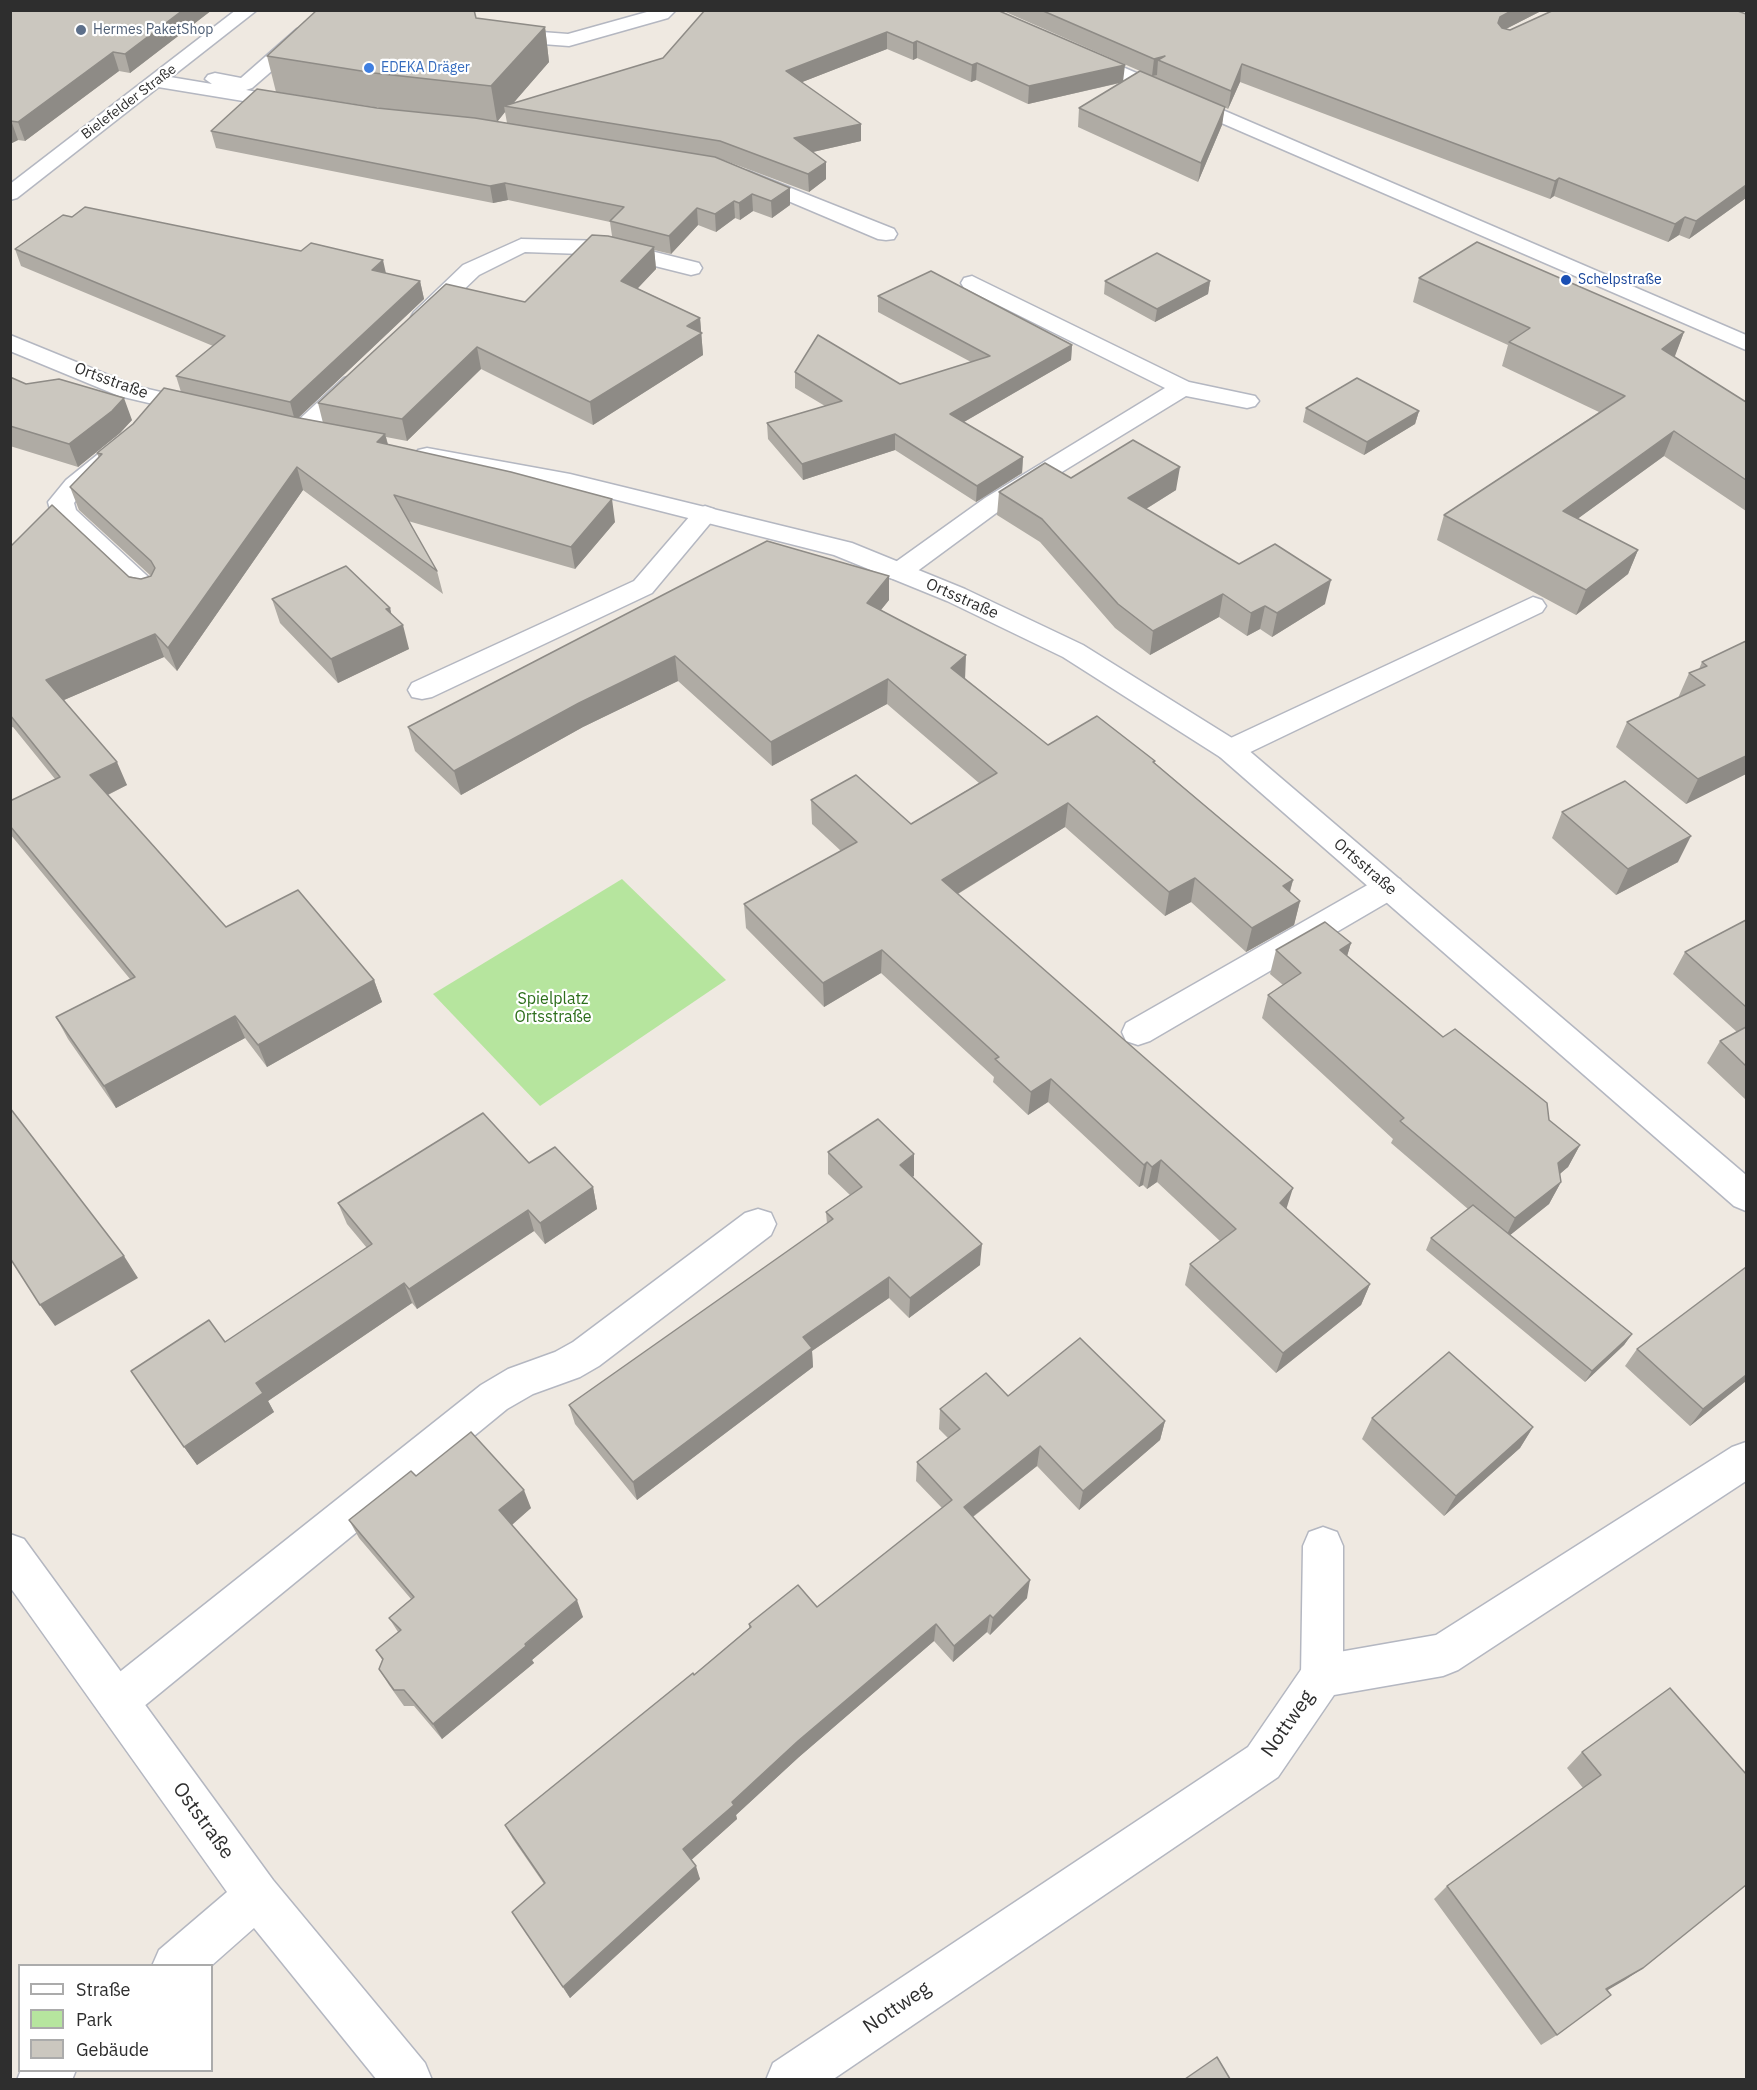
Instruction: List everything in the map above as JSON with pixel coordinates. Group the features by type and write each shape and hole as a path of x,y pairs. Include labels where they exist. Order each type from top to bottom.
{"street":[{"name":"Bielefelder Straße","path":"10,194 248,10"},
{"path":"486,34 570,40 662,14 667,10"},
{"path":"1735,10 1746,14"},
{"path":"163,76 244,84 311,27 321,25"},
{"path":"1065,48 1746,343"},
{"path":"163,76 311,106"},
{"path":"732,171 886,234"},
{"path":"410,328 471,270 521,246 611,248 691,268"},
{"path":"972,283 1182,388 1246,401"},
{"name":"Ortsstraße","path":"10,342 127,391 222,413"},
{"path":"301,431 368,368"},
{"path":"899,572 994,503 1182,388"},
{"path":"145,424 166,400"},
{"path":"121,447 75,485 61,502 64,513 149,592"},
{"name":"Ortsstraße","path":"403,450 570,481 843,549 956,595 1073,651 1230,750 1746,1196"},
{"path":"422,690 643,587 705,514"},
{"path":"1230,750 1533,606"},
{"path":"1138,1032 1389,887"},
{"path":"117,1701 494,1397 521,1381 567,1365 586,1354 758,1224"},
{"name":"Nottweg","path":"790,2079 1263,1762 1322,1676 1443,1655 1746,1460"},
{"path":"1322,1676 1323,1546"},
{"name":"Oststraße","path":"10,1553 257,1896 408,2079"},
{"path":"176,1964 257,1896"}],"green space":[{"name":"Spielplatz Ortsstraße","path":"622,879 726,980 540,1106 433,994"}],"building":[{"path":"10,10 183,10 125,54 113,52 18,122 10,121"},
{"path":"317,10 474,10 476,18 545,27 491,86 374,73 267,56"},
{"path":"705,10 997,10 1125,65 1029,86 977,63 972,65 917,41 913,43 887,32 786,71 861,124 794,138 826,162 808,174 720,141 504,106 663,58"},
{"path":"1041,10 1513,10 1500,17 1498,23 1502,28 1510,30 1554,10 1735,10 1746,14 1746,185 1696,221 1685,217 1675,224 1559,178 1555,181 1242,64 1231,91 1158,60 1165,56 1154,59"},
{"path":"1140,71 1225,107 1201,163 1079,108"},
{"path":"257,89 377,108 475,118 715,157 790,188 771,201 752,194 739,203 734,201 715,214 697,208 669,236 610,221 624,207 505,183 490,186 211,131"},
{"path":"85,207 301,251 311,243 383,260 372,270 420,281 290,402 176,376 225,336 15,249 63,215 72,217"},
{"path":"592,235 608,236 654,247 621,281 700,318 687,326 702,333 590,402 477,347 402,419 318,403 446,284 525,302"},
{"path":"1477,242 1684,332 1662,349 1746,402 1746,480 1674,431 1563,511 1638,550 1586,590 1444,515 1625,396 1509,342 1530,328 1419,278"},
{"path":"1157,253 1210,281 1157,309 1105,281"},
{"path":"931,271 1072,345 950,414 1023,457 977,486 895,434 802,464 767,423 842,401 795,372 818,335 900,384 990,356 878,296"},
{"path":"10,377 26,384 59,379 124,398 112,411 69,444 10,426"},
{"path":"1357,378 1419,411 1367,442 1306,408"},
{"path":"164,388 294,417 385,434 377,442 511,472 612,499 571,547 394,495 437,571 297,467 168,648 155,634 46,680 117,762 90,775 226,927 298,890 374,980 258,1045 235,1016 104,1086 56,1017 135,977 10,826 10,801 60,777 10,715 10,547 52,505 129,577 141,579 151,576 155,568 151,561 70,487 102,454 97,453 133,424"},
{"path":"1133,440 1180,467 1128,498 1239,564 1275,544 1331,580 1277,613 1265,606 1251,613 1223,594 1153,631 1118,604 1042,519 999,492 1045,463 1071,478"},
{"path":"767,541 889,576 867,603 966,655 951,668 1048,745 1097,716 1155,761 1153,762 1293,880 1283,886 1300,901 1252,928 1195,878 1169,892 1068,803 942,880 1293,1188 1280,1203 1370,1284 1283,1353 1190,1264 1236,1229 1161,1160 1152,1167 1147,1162 1144,1165 1051,1079 1031,1092 995,1059 999,1057 882,950 823,983 744,904 857,842 811,800 856,775 911,824 997,773 888,679 771,742 675,656 579,703 454,771 408,727"},
{"path":"346,566 390,608 386,609 403,625 331,659 272,599"},
{"path":"1746,641 1746,756 1698,779 1627,722 1705,685 1689,673 1707,666 1702,662"},
{"path":"1625,781 1691,836 1628,869 1562,812"},
{"path":"1746,920 1746,1007 1685,952"},
{"path":"1325,922 1351,943 1340,950 1443,1037 1455,1029 1547,1103 1549,1120 1580,1145 1558,1163 1561,1182 1515,1218 1400,1121 1404,1118 1268,995 1301,973 1276,950"},
{"path":"1746,1027 1746,1066 1720,1041"},
{"path":"10,1108 124,1256 40,1305 10,1258"},
{"path":"483,1113 529,1163 555,1147 593,1187 540,1223 528,1210 409,1289 404,1283 256,1383 263,1393 184,1447 131,1371 209,1320 225,1342 372,1244 338,1203"},
{"path":"878,1119 914,1154 900,1165 982,1244 910,1298 889,1277 803,1337 812,1348 633,1482 569,1405 833,1219 826,1212 862,1187 828,1152"},
{"path":"1473,1205 1632,1334 1592,1371 1431,1238"},
{"path":"1746,1267 1746,1375 1703,1409 1637,1349"},
{"path":"1080,1338 1165,1421 1083,1491 1040,1446 964,1507 1030,1580 993,1618 990,1615 954,1646 936,1624 798,1741 732,1802 734,1805 683,1849 696,1866 563,1987 512,1912 545,1883 505,1825 693,1673 694,1675 751,1627 749,1624 798,1585 817,1607 952,1500 917,1462 960,1429 940,1409 986,1373 1008,1396"},
{"path":"1449,1352 1533,1427 1456,1496 1372,1418"},
{"path":"471,1432 524,1490 499,1510 577,1600 433,1724 404,1690 394,1690 379,1669 383,1659 376,1650 401,1630 389,1618 414,1597 349,1520 411,1471 416,1476"},
{"path":"1670,1688 1746,1774 1746,1885 1643,1968 1606,1989 1611,1995 1557,2035 1447,1886 1601,1775 1582,1752"},
{"path":"1217,2057 1230,2079 1185,2079"}],"place":[{"name":"Hermes PaketShop","path":"81,30"},
{"name":"EDEKA Dräger","path":"369,68"},
{"name":"Schelpstraße","path":"1566,280"}]}
